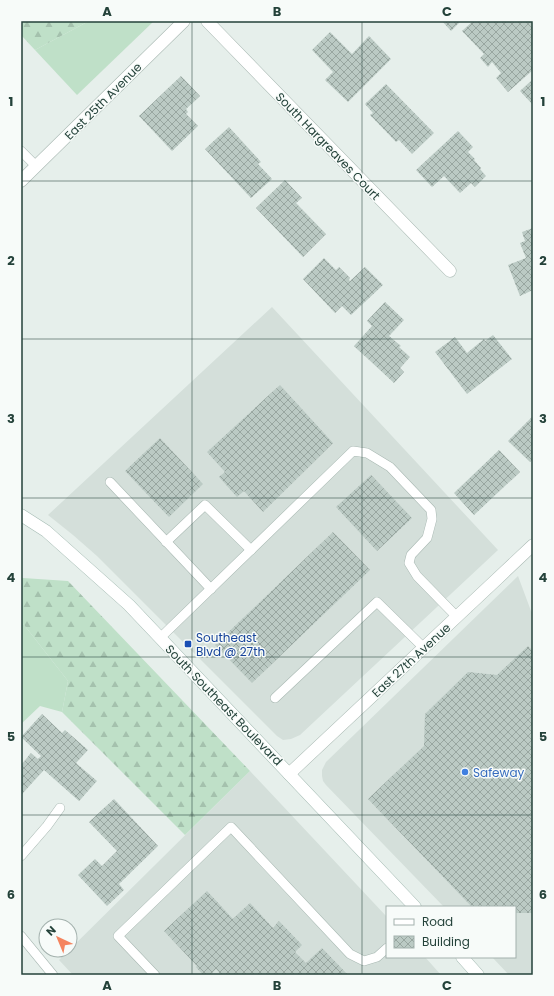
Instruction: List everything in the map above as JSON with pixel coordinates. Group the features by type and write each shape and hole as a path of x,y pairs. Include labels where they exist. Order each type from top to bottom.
{"street":[{"name":"East 25th Avenue","path":"21,181 184,21"},
{"name":"South Hargreaves Court","path":"207,21 450,270"},
{"name":"South Southeast Boulevard","path":"21,515 46,531 129,605 414,906"},
{"name":"East 27th Avenue","path":"289,774 533,545"},
{"path":"463,958 478,975"}],"lane":[{"path":"21,151 36,166"},
{"path":"160,638 353,451 367,453 390,467 431,510 432,519 427,538 411,555 409,563 417,576 457,617"},
{"path":"110,482 211,589"},
{"path":"166,542 205,505 251,550"},
{"path":"275,698 377,602 424,648"},
{"path":"21,856 47,826 60,808"},
{"path":"155,975 118,936 231,827 350,954 364,961 377,957 386,949"},
{"path":"21,936 53,975"}],"shaded area":[{"path":"272,307 498,550 300,735 291,739 283,740 277,736 97,556 48,515"},
{"name":"Safeway","path":"518,576 533,613 533,975 509,975 493,958 516,958 516,906 443,906 326,785 323,781 322,770 326,762"},
{"path":"250,771 386,916 386,958 426,958 441,975 73,975 59,960 61,958 78,958 78,941"}],"green space":[{"path":"25,21 89,21 35,50 21,35 21,25"},
{"path":"89,21 154,21 77,95 35,50"},
{"path":"21,577 68,581 250,771 185,835 62,712 68,681 21,621"},
{"path":"21,621 68,681 62,712 40,706 21,724"}],"building":[{"path":"442,21 461,21 451,31"},
{"path":"473,21 533,21 533,70 508,92 496,78 501,73 492,62 488,67 480,58 484,54 462,31"},
{"path":"330,32 352,54 369,36 391,59 348,102 325,80 333,72 312,50"},
{"path":"181,76 200,96 186,109 188,112 186,114 198,126 172,151 139,116"},
{"path":"533,79 533,105 520,91"},
{"path":"386,84 434,133 412,154 399,140 396,142 370,115 373,113 365,104"},
{"path":"229,127 261,162 258,164 272,179 251,198 205,149"},
{"path":"458,131 473,147 468,152 475,159 474,160 486,176 475,187 471,183 460,193 444,176 432,187 416,170"},
{"path":"285,180 302,198 296,203 326,234 303,257 256,208"},
{"path":"533,228 533,290 520,296 508,265 526,258 520,243 525,241 522,232"},
{"path":"324,258 336,270 339,267 350,278 350,281 365,267 383,285 351,315 342,306 335,313 303,279"},
{"path":"385,302 404,320 389,336 401,346 399,347 410,357 400,368 404,372 394,383 354,346 372,326 367,321"},
{"path":"493,335 512,359 467,394 435,352 455,337 467,353 484,339 485,341"},
{"path":"280,385 333,443 263,512 244,491 237,497 219,477 225,472 207,452"},
{"path":"533,416 533,459 530,462 508,441"},
{"path":"160,438 203,484 169,517 125,471"},
{"path":"499,450 520,472 474,515 454,493"},
{"path":"371,475 412,518 377,551 336,507"},
{"path":"333,532 370,570 252,683 215,645"},
{"name":"Safeway","path":"528,646 533,651 533,913 516,913 516,906 471,906 368,799 424,746 425,714 468,672 497,675"},
{"path":"42,714 62,733 65,730 88,750 76,763 97,781 79,801 44,770 21,795 21,765 31,753 38,759 41,756 21,737"},
{"path":"114,799 158,846 119,884 124,890 107,906 78,875 95,859 102,866 117,851 89,822"},
{"path":"207,891 233,919 250,903 273,928 279,921 302,945 295,952 306,963 322,948 348,975 221,975 216,969 210,975 203,975 196,967 197,966 164,931"}],"place":[{"name":"Southeast Blvd @ 27th","path":"188,644"},
{"name":"Safeway","path":"465,772"}]}
